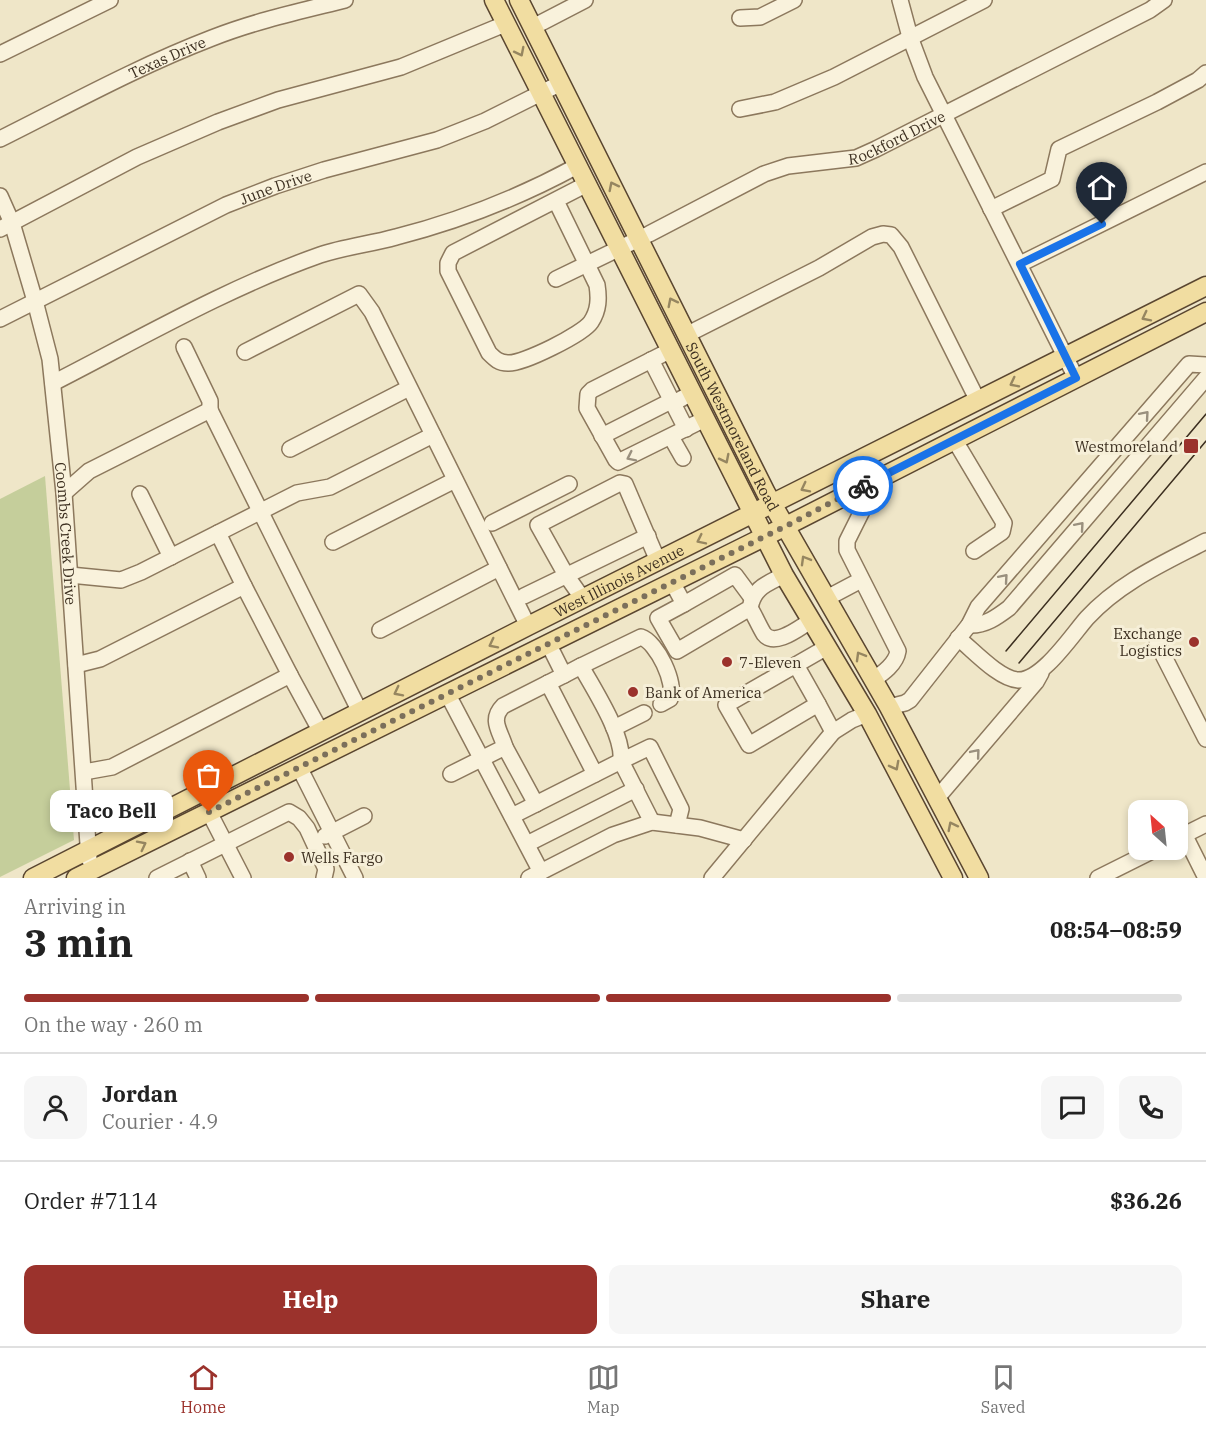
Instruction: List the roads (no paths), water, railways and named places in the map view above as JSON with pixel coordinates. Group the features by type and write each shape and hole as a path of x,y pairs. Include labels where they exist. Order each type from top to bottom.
{"main road":[{"name":"South Westmoreland Road","path":"494,0 784,575 867,714 953,878"},
{"name":"South Westmoreland Road","path":"519,0 773,505 889,707 979,878"},
{"name":"West Illinois Avenue","path":"33,878 436,672 1066,357 1203,291"},
{"name":"West Illinois Avenue","path":"85,876 447,693 765,537 1206,312"},
{"path":"436,672 447,693"},
{"path":"867,714 889,707"},
{"path":"289,748 299,767"}],"street":[{"path":"0,54 110,0"},
{"name":"Texas Drive","path":"0,139 162,59 214,37 259,22 345,0"},
{"path":"533,27 585,0"},
{"path":"740,18 760,17 794,0"},
{"path":"900,0 910,37 925,77 1076,378"},
{"path":"740,109 775,102 834,77 984,0"},
{"name":"Rockford Drive","path":"556,279 764,174 788,166 856,158 1150,10 1164,0"},
{"path":"6,226 137,158 218,122 278,100 401,67 505,24"},
{"path":"991,209 1052,179 1059,149 1157,102 1198,80 1206,73"},
{"name":"June Drive","path":"0,319 226,205 304,176 437,140 485,122 561,83"},
{"path":"53,383 262,277 323,254 397,237 467,216 518,196 577,166"},
{"path":"1020,264 1206,172"},
{"path":"556,201 597,285 599,300 596,313 590,323 580,332 524,359 510,363 497,362 489,352 448,271 448,262 453,253 587,184"},
{"name":"Coombs Creek Drive","path":"0,196 6,226 35,301 50,359 64,493 84,772 89,850 85,876"},
{"path":"688,334 819,268 872,237 883,234 891,235 901,247 978,401"},
{"path":"245,352 359,294 372,312 500,568 520,600 528,626"},
{"path":"184,347 210,400 210,410 360,712"},
{"path":"671,350 592,390 588,394 587,408 618,462 705,419"},
{"path":"651,360 687,429"},
{"path":"889,707 910,700 969,625 978,607 1189,364 1206,365"},
{"path":"662,382 682,372"},
{"path":"969,625 977,626 995,619 1009,608 1206,378"},
{"path":"290,449 409,388"},
{"path":"602,435 692,393"},
{"path":"64,493 89,471 210,410"},
{"path":"70,575 121,580 297,493 330,487 433,435"},
{"path":"672,437 683,458"},
{"path":"954,439 1004,523 1002,532 974,551"},
{"path":"333,542 456,480"},
{"path":"538,525 620,483 626,484 658,561"},
{"path":"492,523 569,484"},
{"path":"857,490 864,507 847,541 847,550 898,651 886,671 873,680"},
{"path":"140,494 171,557"},
{"path":"529,505 566,575 583,599"},
{"path":"218,533 321,732"},
{"path":"520,600 648,536"},
{"path":"938,798 1036,682 1044,668 1103,601 1152,568 1206,541"},
{"path":"708,564 719,584"},
{"path":"380,630 500,568"},
{"path":"784,575 758,589 751,603 677,651 658,618 735,575 751,603 765,635 772,639 782,637 812,620"},
{"path":"827,598 861,580"},
{"path":"672,582 684,604"},
{"path":"76,665 100,659 244,586"},
{"path":"536,804 497,730 495,721 503,706 641,637 652,643 672,687 670,699 661,704"},
{"path":"958,638 1001,674 1011,679 1028,678 1044,668"},
{"path":"548,643 564,675"},
{"path":"1157,643 1206,739"},
{"path":"818,704 748,745 726,705 828,648"},
{"path":"796,665 833,732"},
{"path":"581,666 614,728 622,750 621,761 652,822"},
{"path":"84,772 112,768 290,675"},
{"path":"548,683 595,774"},
{"path":"447,693 527,844 535,875 613,836 652,822 700,828 744,840"},
{"path":"614,728 644,713"},
{"path":"712,878 833,732 867,714"},
{"path":"451,774 505,747"},
{"path":"512,816 650,747 681,809 677,825"},
{"path":"299,767 355,878"},
{"path":"527,844 636,789"},
{"path":"209,812 243,878"},
{"path":"157,878 289,812 299,818 315,842 326,868 324,878"},
{"path":"315,842 364,816"},
{"path":"1188,833 1206,824"},
{"path":"1188,848 1206,878"},
{"path":"1098,878 1134,860"},
{"path":"190,861 198,878"}],"tram line":[{"path":"1006,651 1206,414"},
{"path":"1019,663 1206,441"}],"place":[{"name":"Westmoreland","path":"1191,446"},
{"name":"Exchange Logistics","path":"1194,642"},
{"name":"7-Eleven","path":"727,662"},
{"name":"Bank of America","path":"633,692"},
{"name":"Taco Bell","path":"209,812"},
{"name":"Wells Fargo","path":"289,857"}]}
